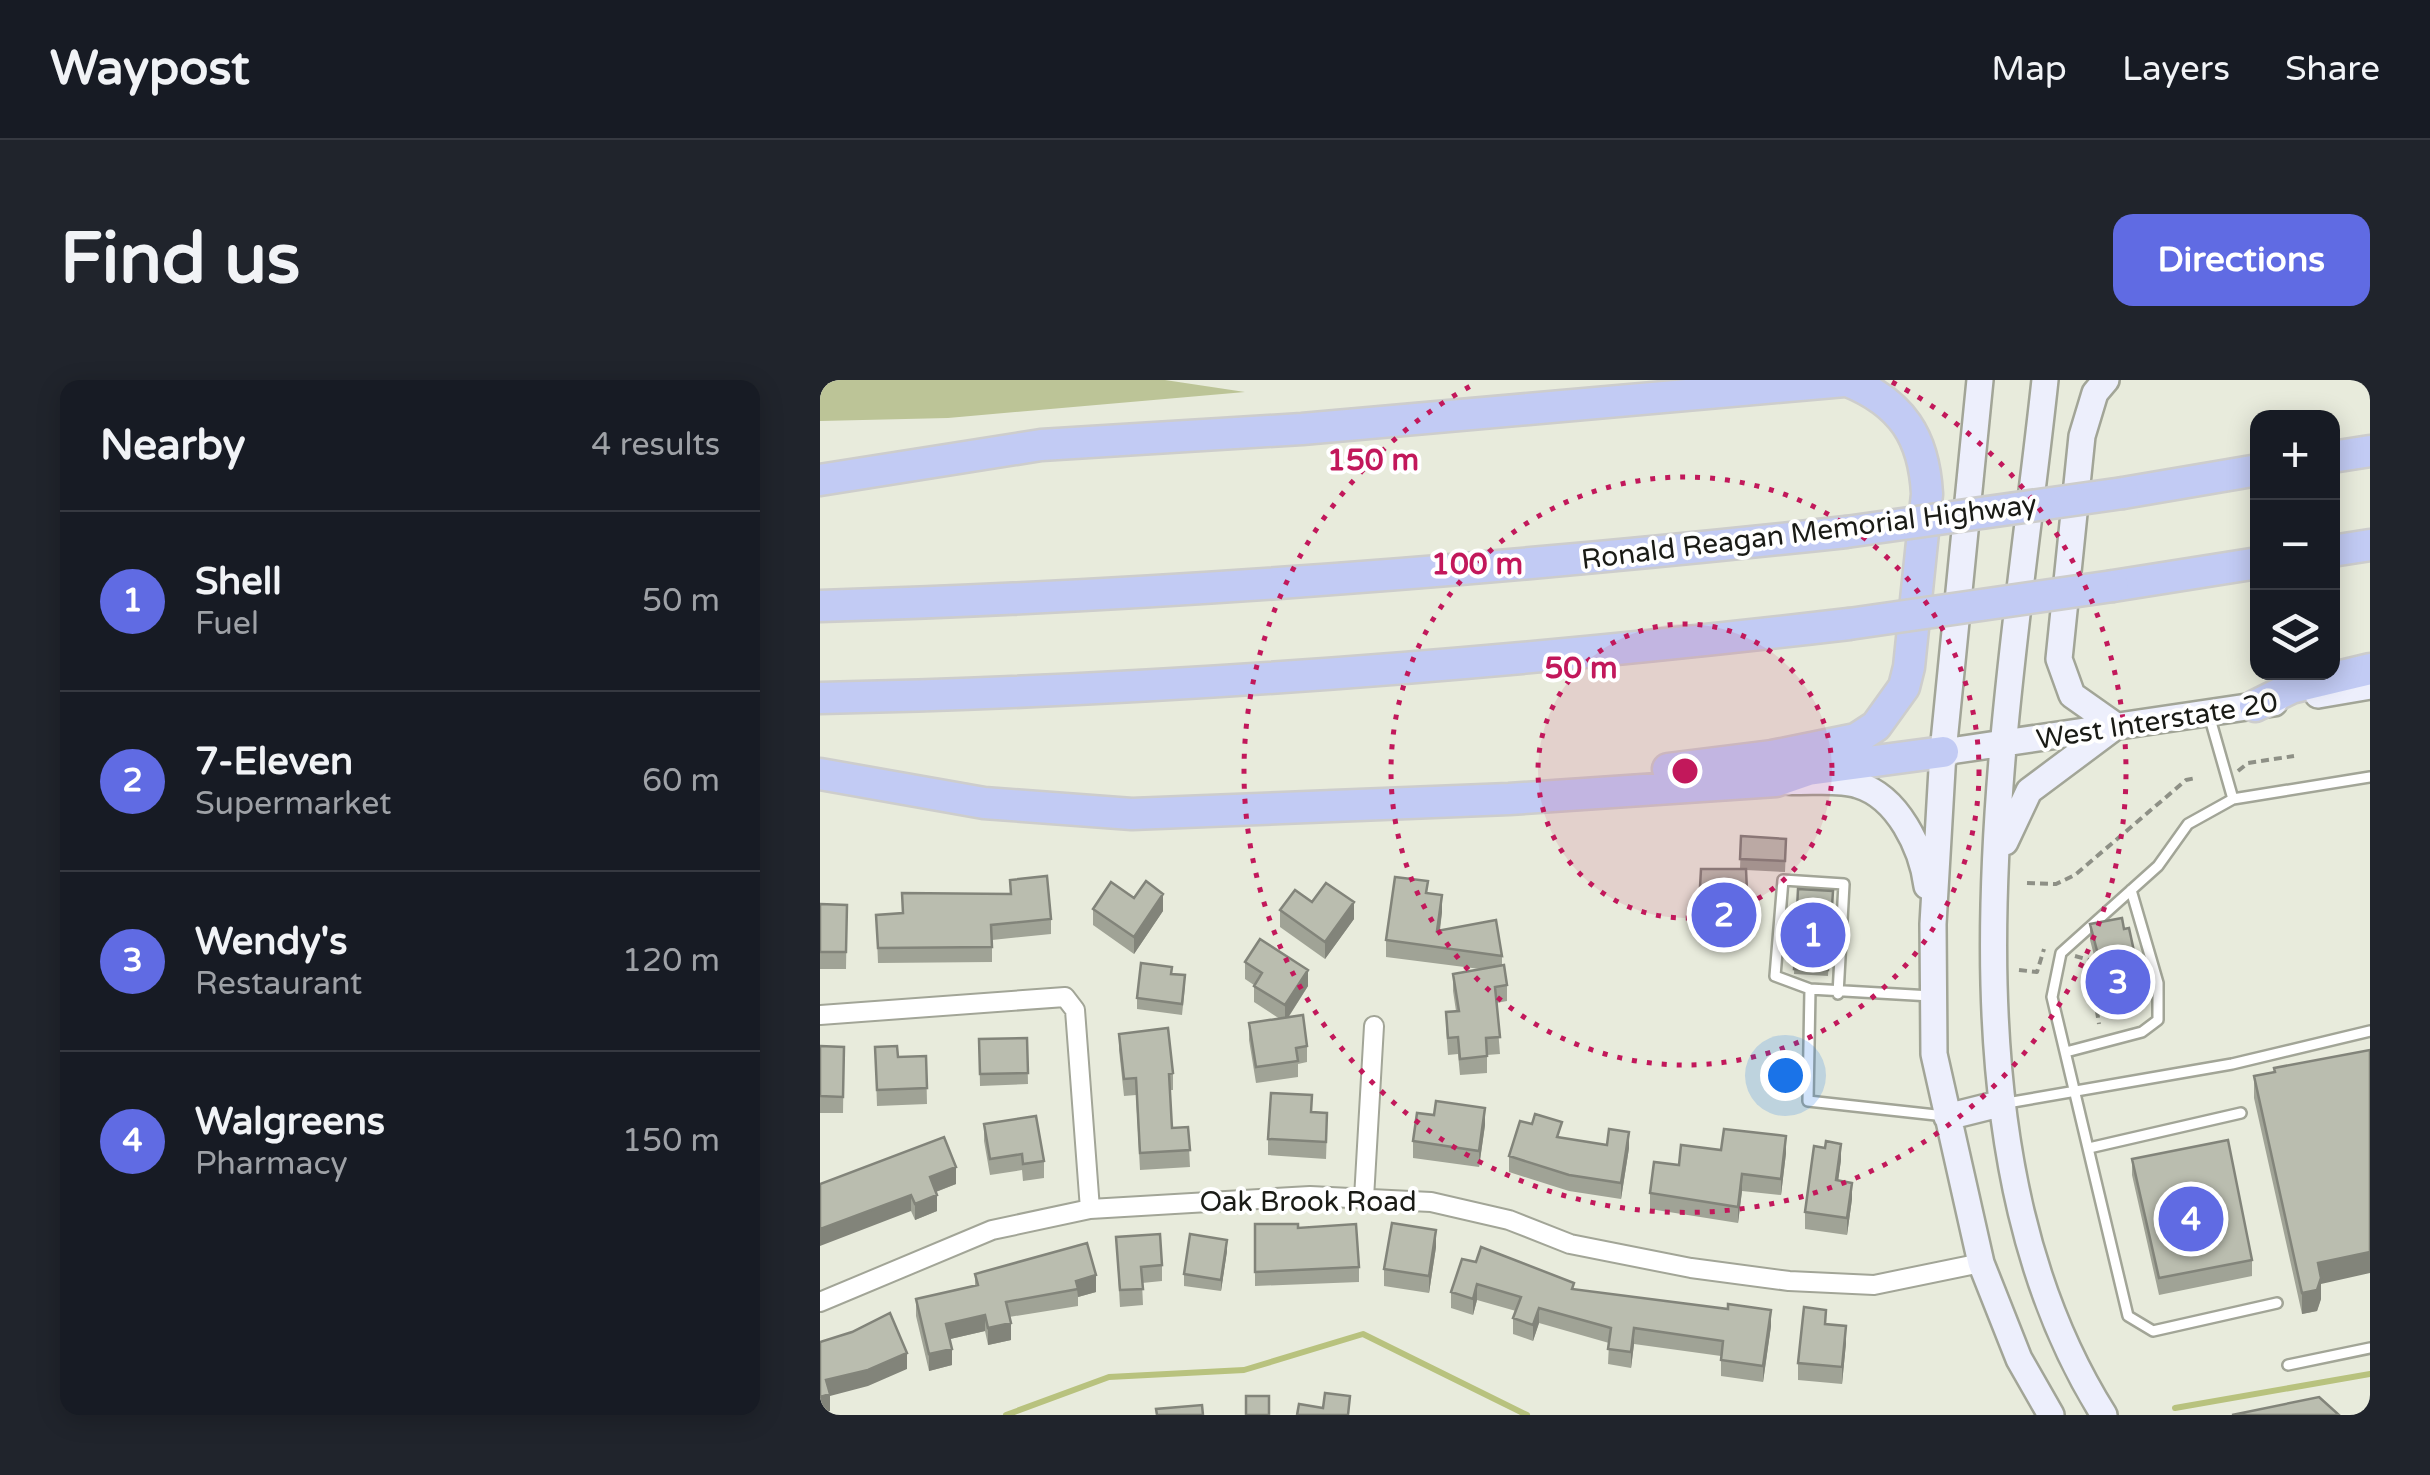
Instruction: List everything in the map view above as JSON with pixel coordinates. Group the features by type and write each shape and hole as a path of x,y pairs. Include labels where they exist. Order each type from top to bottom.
{"highway":[{"path":"820,480 1040,445 1302,429 1852,380 1900,413 1919,441 1927,494 1908,667 1894,706 1876,726 1856,738 1772,756 1550,784 1509,799"},
{"path":"2340,457 2370,451"},
{"name":"Ronald Reagan Memorial Highway","path":"820,606 1256,587 1588,560 1846,532 2250,471"},
{"path":"2340,550 2370,545"},
{"path":"820,698 1209,683 1452,666 1848,624 2250,564"},
{"path":"2255,706 2291,688 2370,669"},
{"path":"820,774 984,803 1132,814 1509,799 1776,780 1808,770 1943,752"}],"main road":[{"path":"1980,380 1943,752 1933,924 1934,1054 1981,1263 2019,1359 2050,1415"},
{"path":"2045,380 1994,891 1999,1104 2026,1235 2067,1344 2104,1415"},
{"path":"1994,891 2010,825 2029,791 2061,763 2116,726 2072,694 2060,659 2082,436 2095,393 2106,380"},
{"name":"West Interstate 20","path":"1943,752 2006,746 2370,686"},
{"path":"1776,780 1858,784 1886,803 1912,833 1924,866 1933,924"},
{"path":"1947,1116 1999,1104"}],"street":[{"path":"820,1015 1065,998 1075,1010 1090,1208"},
{"path":"1364,1198 1374,1026"},
{"name":"Oak Brook Road","path":"820,1302 992,1230 1090,1208 1310,1196 1432,1202 1509,1220 1570,1244 1692,1268 1789,1281 1874,1285 1981,1263"}],"lane":[{"path":"2209,713 2233,799"},
{"path":"2277,1303 2153,1331 2128,1316 2052,997 2061,953 2158,866 2188,824 2233,799 2370,777"},
{"path":"1838,994 1844,884 1783,880 1775,976 1838,994 1932,996"},
{"path":"2066,1052 2142,1032 2158,1020 2158,983 2131,890"},
{"path":"1810,989 1808,1101 1947,1116"},
{"path":"1999,1104 2232,1064 2370,1031"},
{"path":"2089,1148 2241,1113"},
{"path":"2288,1365 2370,1348"}],"path":[{"path":"2230,773 2242,771 2248,763 2294,756"},
{"path":"2026,883 2056,884 2075,875 2186,780 2196,778"},
{"path":"2019,970 2037,972 2044,948"},
{"path":"2071,955 2089,960 2099,1024"}],"green space":[{"path":"820,380 1165,380 1245,392 948,418 820,421"}],"building":[{"path":"1741,836 1786,839 1785,861 1740,859"},
{"path":"1701,869 1746,869 1748,914 1744,914 1743,926 1730,926 1730,930 1698,924"},
{"path":"1047,876 1051,919 991,925 992,947 878,948 876,915 903,913 902,893 1011,894 1010,880"},
{"path":"1395,877 1428,881 1426,893 1442,895 1437,931 1496,920 1502,956 1386,940"},
{"path":"1146,881 1163,894 1134,937 1093,909 1111,882 1134,898"},
{"path":"1326,883 1354,902 1325,942 1280,910 1295,890 1312,902"},
{"path":"1798,889 1833,891 1828,970 1794,969"},
{"path":"820,904 847,905 846,952 820,952"},
{"path":"2122,918 2124,929 2129,928 2143,993 2110,1000 2090,924"},
{"path":"1260,939 1308,970 1285,1005 1254,986 1262,973 1245,962"},
{"path":"1141,963 1172,967 1171,974 1185,975 1182,1004 1137,998"},
{"path":"1504,965 1507,985 1495,987 1500,1037 1486,1038 1487,1056 1460,1059 1458,1037 1448,1038 1446,1012 1459,1011 1453,974"},
{"path":"1303,1015 1307,1046 1296,1048 1298,1061 1256,1067 1249,1023"},
{"path":"1168,1028 1173,1073 1169,1074 1172,1128 1188,1127 1190,1150 1140,1153 1136,1078 1124,1079 1119,1034"},
{"path":"1027,1038 1028,1073 980,1074 979,1039"},
{"path":"820,1046 844,1047 843,1097 820,1096"},
{"path":"897,1046 898,1057 926,1056 927,1088 877,1090 875,1047"},
{"path":"2370,1050 2370,1252 2318,1263 2321,1278 2317,1290 2302,1293 2254,1076 2275,1072 2274,1068"},
{"path":"1271,1093 1312,1095 1311,1112 1327,1113 1326,1142 1268,1139"},
{"path":"1436,1101 1485,1108 1479,1151 1413,1141 1417,1113 1434,1115"},
{"path":"1535,1114 1562,1122 1557,1137 1607,1145 1609,1129 1629,1132 1621,1183 1569,1175 1509,1156 1520,1121 1532,1124"},
{"path":"1036,1116 1044,1161 1023,1164 1022,1154 990,1159 984,1124"},
{"path":"1724,1129 1786,1136 1781,1179 1742,1174 1738,1207 1650,1193 1654,1162 1679,1165 1681,1145 1721,1150"},
{"path":"944,1137 956,1167 930,1177 937,1195 915,1204 911,1195 820,1229 820,1184"},
{"path":"2228,1140 2252,1260 2159,1278 2132,1159"},
{"path":"1826,1141 1841,1144 1836,1180 1852,1183 1847,1218 1805,1212 1814,1146 1825,1148"},
{"path":"1392,1223 1436,1230 1429,1276 1384,1269"},
{"path":"1255,1224 1298,1224 1298,1228 1356,1224 1359,1267 1255,1272"},
{"path":"1160,1234 1162,1265 1141,1267 1143,1289 1120,1290 1116,1237"},
{"path":"1190,1234 1227,1240 1221,1280 1184,1274"},
{"path":"1087,1243 1096,1275 1076,1281 1078,1289 1006,1302 1011,1323 988,1328 985,1315 946,1324 952,1349 929,1354 916,1299 978,1285 975,1274"},
{"path":"1481,1247 1574,1283 1572,1289 1728,1309 1728,1304 1771,1310 1763,1366 1721,1360 1723,1341 1634,1328 1631,1352 1608,1349 1611,1328 1539,1308 1533,1325 1513,1318 1521,1297 1477,1284 1473,1299 1451,1292 1462,1259 1476,1262"},
{"path":"1804,1307 1826,1310 1825,1324 1846,1326 1842,1367 1798,1363"},
{"path":"890,1313 907,1353 868,1370 826,1380 830,1394 820,1397 820,1342 852,1332"},
{"path":"1325,1393 1350,1396 1348,1415 1297,1415 1299,1404 1323,1408"},
{"path":"1246,1396 1269,1396 1269,1415 1246,1415"},
{"path":"2319,1397 2339,1415 2232,1415"},
{"path":"1202,1405 1203,1415 1157,1415 1156,1409"}],"waterway":[{"path":"1006,1415 1109,1377 1244,1370 1363,1334 1527,1415"},
{"path":"2175,1408 2370,1374"}],"place":[{"name":"7-Eleven","path":"1724,915"},
{"name":"Shell","path":"1813,935"},
{"name":"Wendy's","path":"2118,982"},
{"name":"Walgreens","path":"2191,1219"}]}
